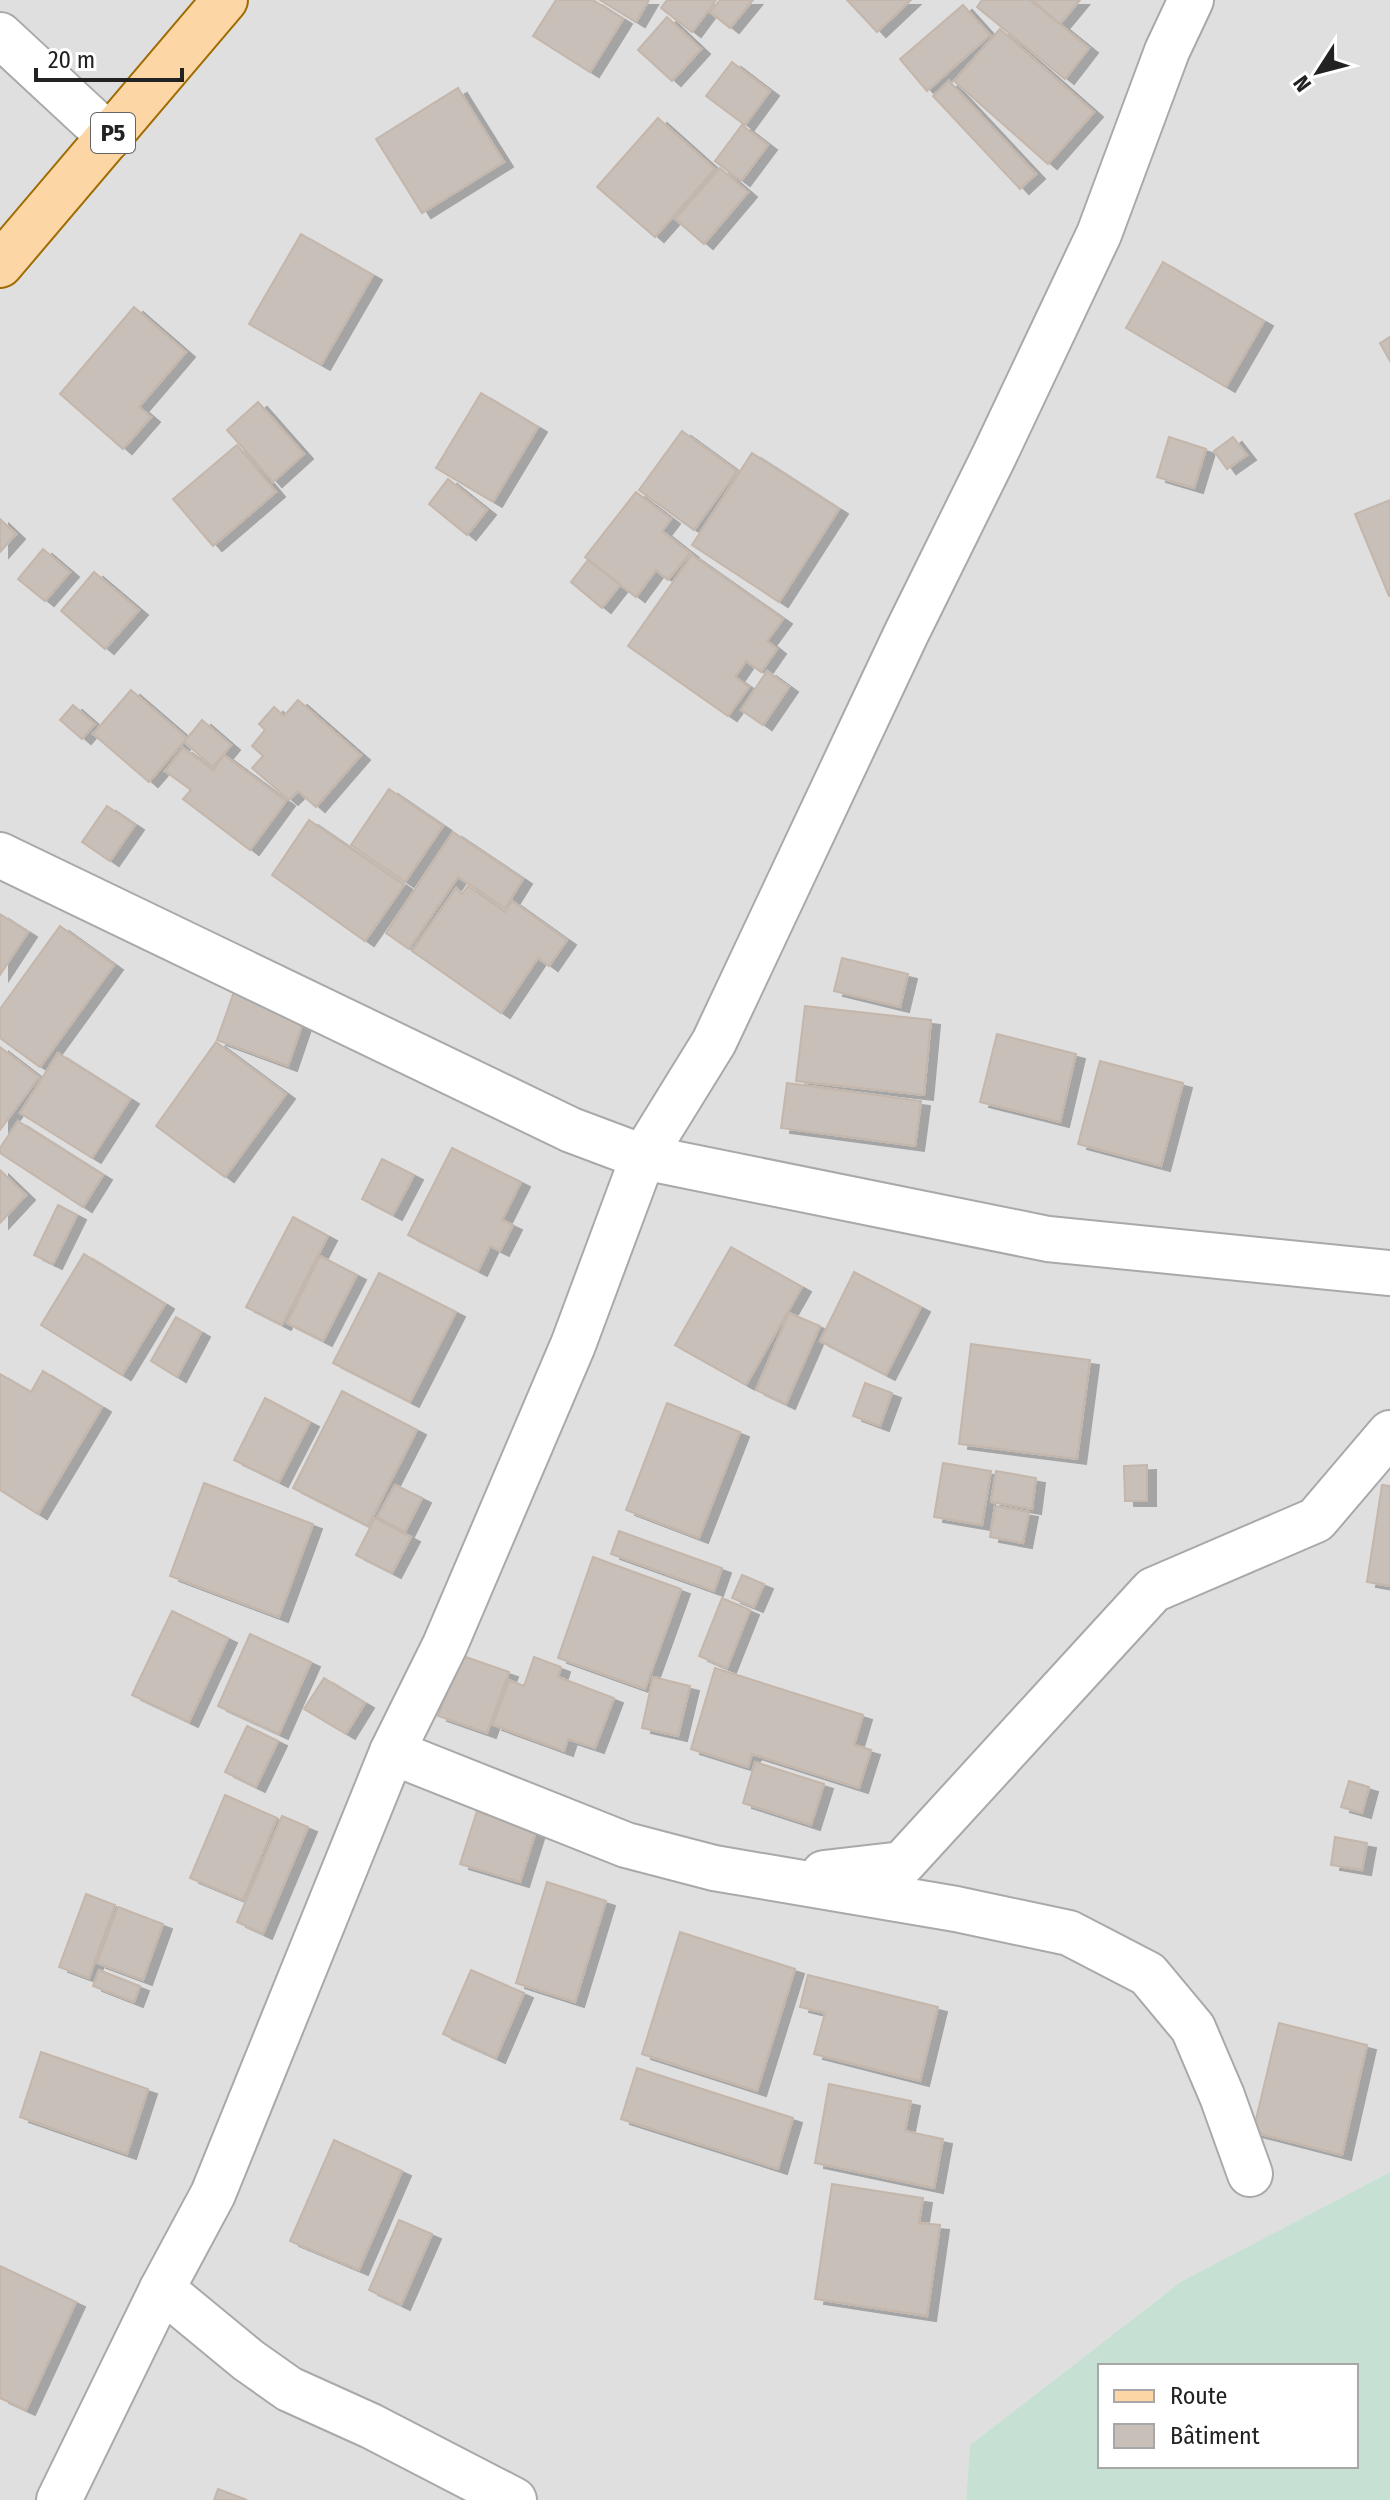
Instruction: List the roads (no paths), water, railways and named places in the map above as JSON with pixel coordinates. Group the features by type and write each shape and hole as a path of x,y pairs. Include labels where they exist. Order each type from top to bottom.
{"main road":[{"name":"P5","path":"0,265 225,0"}],"street":[{"path":"59,2500 162,2289 213,2194 392,1752 445,1645 573,1345 643,1157 714,1042 906,634 994,456 1099,234 1167,51 1191,0"},
{"path":"0,35 110,137"},
{"path":"0,855 571,1130 643,1157 1048,1239 1390,1273"},
{"path":"774,1879 902,1864 1153,1590 1316,1520 1390,1433"},
{"path":"392,1752 626,1845 714,1868 956,1909 1069,1933 1148,1974 1193,2028 1250,2174"},
{"path":"162,2289 248,2360 289,2389 371,2426 514,2500"}]}
